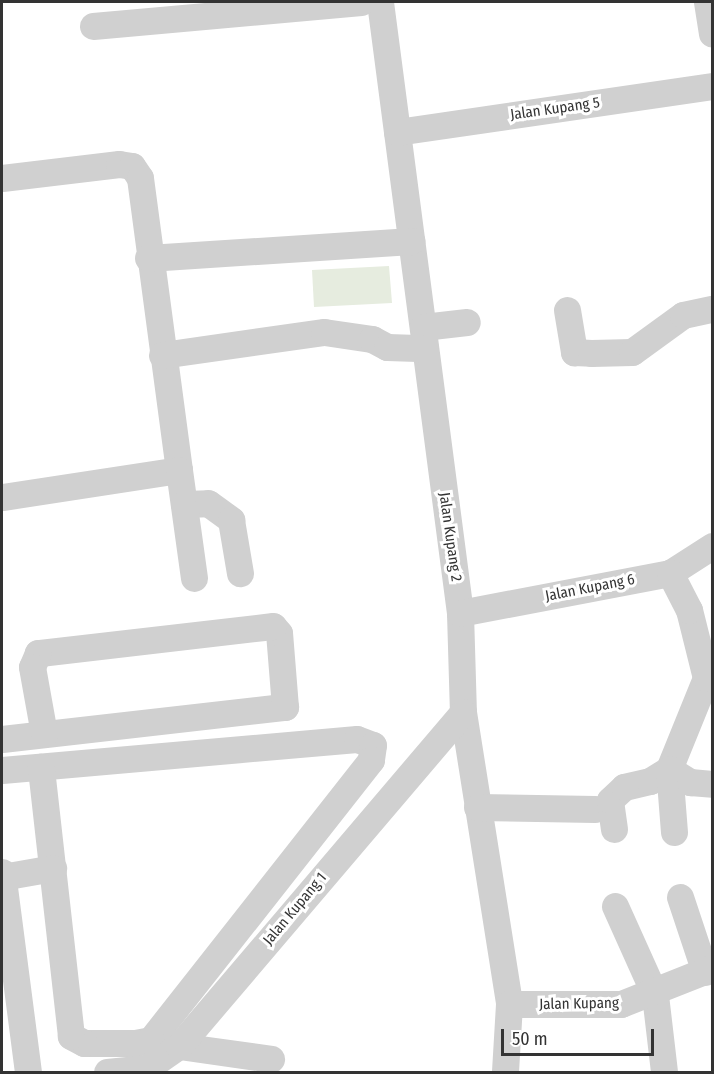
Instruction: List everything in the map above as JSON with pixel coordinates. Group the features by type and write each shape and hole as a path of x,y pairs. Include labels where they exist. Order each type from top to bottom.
{"street":[{"path":"93,26 359,2"},
{"name":"Jalan Kupang 2","path":"380,2 460,613 463,712 509,1004 505,1072"},
{"path":"707,2 712,34"},
{"name":"Jalan Kupang 5","path":"397,132 712,86"},
{"path":"2,178 132,166 140,178 148,258 194,578"},
{"path":"148,258 411,241"},
{"path":"567,310 574,352 591,353 632,352 683,315 712,309"},
{"path":"162,355 324,332 372,339 387,347 424,338 467,322"},
{"path":"2,497 179,470"},
{"path":"184,504 208,503 231,520 240,573"},
{"name":"Jalan Kupang 6","path":"460,613 670,573 712,546"},
{"path":"670,573 689,610 706,678 669,769 674,832"},
{"path":"2,739 285,707 279,633 273,626 38,653 32,668 44,734"},
{"name":"Jalan Kupang 1","path":"107,1072 147,1068 179,1046 463,712"},
{"path":"2,770 357,739 373,745 371,760 152,1040 84,1043 71,1036 40,767"},
{"path":"669,769 690,782 712,784"},
{"path":"614,829 610,811 615,793 669,769"},
{"path":"477,807 595,809"},
{"path":"2,876 53,868"},
{"path":"2,872 28,1072"},
{"path":"680,897 709,970"},
{"path":"615,906 655,995 664,1072"},
{"name":"Jalan Kupang","path":"509,1004 621,1004 655,995 709,970"},
{"path":"179,1046 271,1059"}],"shaded area":[{"path":"389,266 392,303 314,307 312,270"}]}
